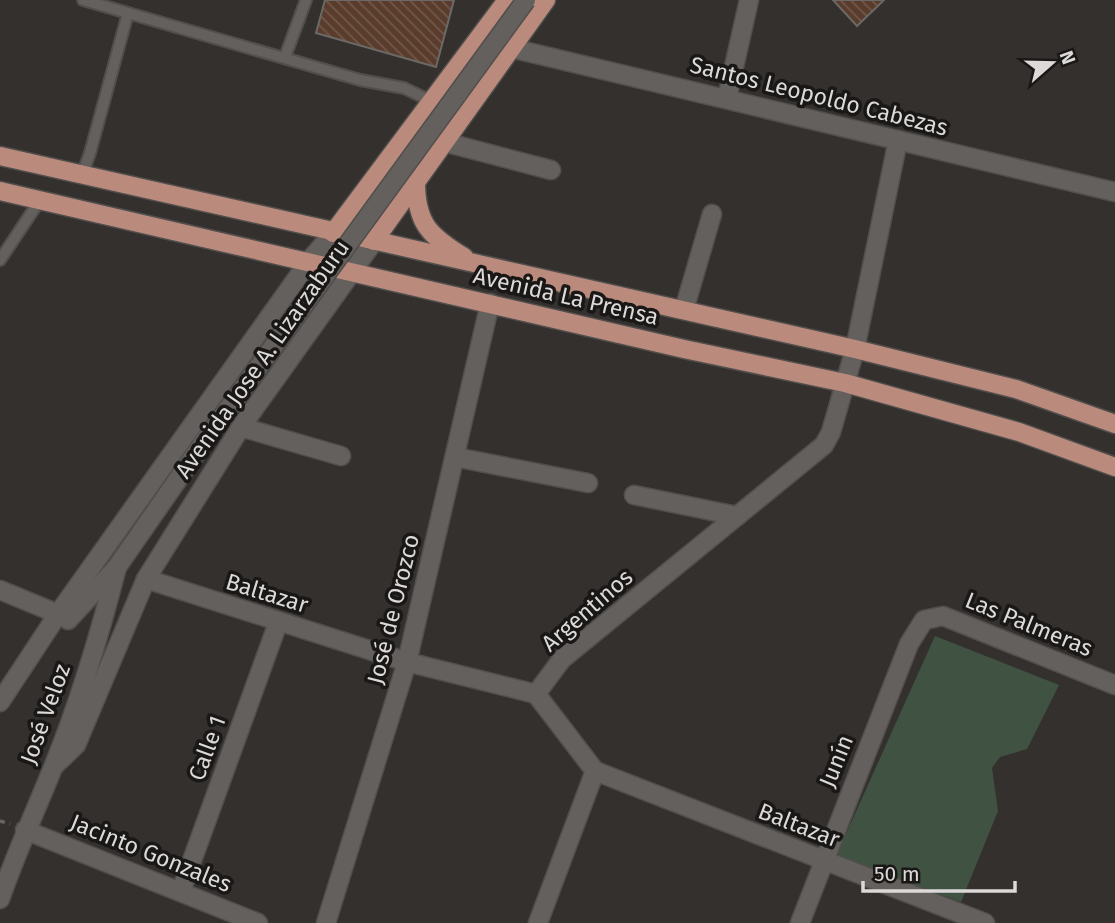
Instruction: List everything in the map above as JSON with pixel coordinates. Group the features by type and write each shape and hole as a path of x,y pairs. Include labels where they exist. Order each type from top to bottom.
{"main road":[{"name":"Avenida Jose A. Lizarzaburu","path":"333,233 507,0"},
{"name":"Avenida Jose A. Lizarzaburu","path":"374,241 546,0"},
{"name":"Avenida La Prensa","path":"0,156 855,349 1016,388 1115,425"},
{"path":"416,182 416,201 423,221 435,239 475,264"},
{"name":"Avenida La Prensa","path":"0,191 310,260 684,349 845,383 1019,432 1115,467"}],"street":[{"path":"0,714 79,605 117,567 526,0"},
{"path":"727,98 749,0"},
{"name":"Santos Leopoldo Cabezas","path":"512,48 1115,192"},
{"path":"855,349 898,141"},
{"path":"444,142 551,170"},
{"path":"684,310 712,214"},
{"name":"Avenida Jose A. Lizarzaburu","path":"0,702 58,614 310,260 333,233"},
{"name":"Avenida Jose A. Lizarzaburu","path":"55,765 76,745 146,579 240,427 374,241"},
{"name":"José de Orozco","path":"326,923 407,662 490,303"},
{"name":"Argentinos","path":"536,694 562,659 824,445 831,432 855,349"},
{"path":"240,427 341,456"},
{"path":"455,457 588,483"},
{"path":"634,495 737,516"},
{"name":"José Veloz","path":"0,899 25,830 55,765 103,623 117,567"},
{"name":"Baltazar","path":"146,579 407,662 536,694"},
{"path":"0,590 58,614"},
{"name":"Las Palmeras","path":"924,620 943,616 1115,685"},
{"name":"Junín","path":"800,923 909,644 924,620"},
{"name":"Calle 1","path":"181,891 278,623"},
{"path":"536,694 595,771 538,923"},
{"name":"Baltazar","path":"595,771 985,923"},
{"name":"Jacinto Gonzales","path":"25,830 258,923"}],"lane":[{"path":"83,0 360,80 404,88 433,102"},
{"path":"285,57 306,0"},
{"path":"82,175 128,13"},
{"path":"0,260 40,200"}],"green space":[{"path":"935,636 1059,685 1027,749 1000,757 992,768 998,811 961,902 836,856"}],"building":[{"path":"325,0 454,0 436,67 316,33"},
{"path":"833,0 884,0 857,26"}]}
